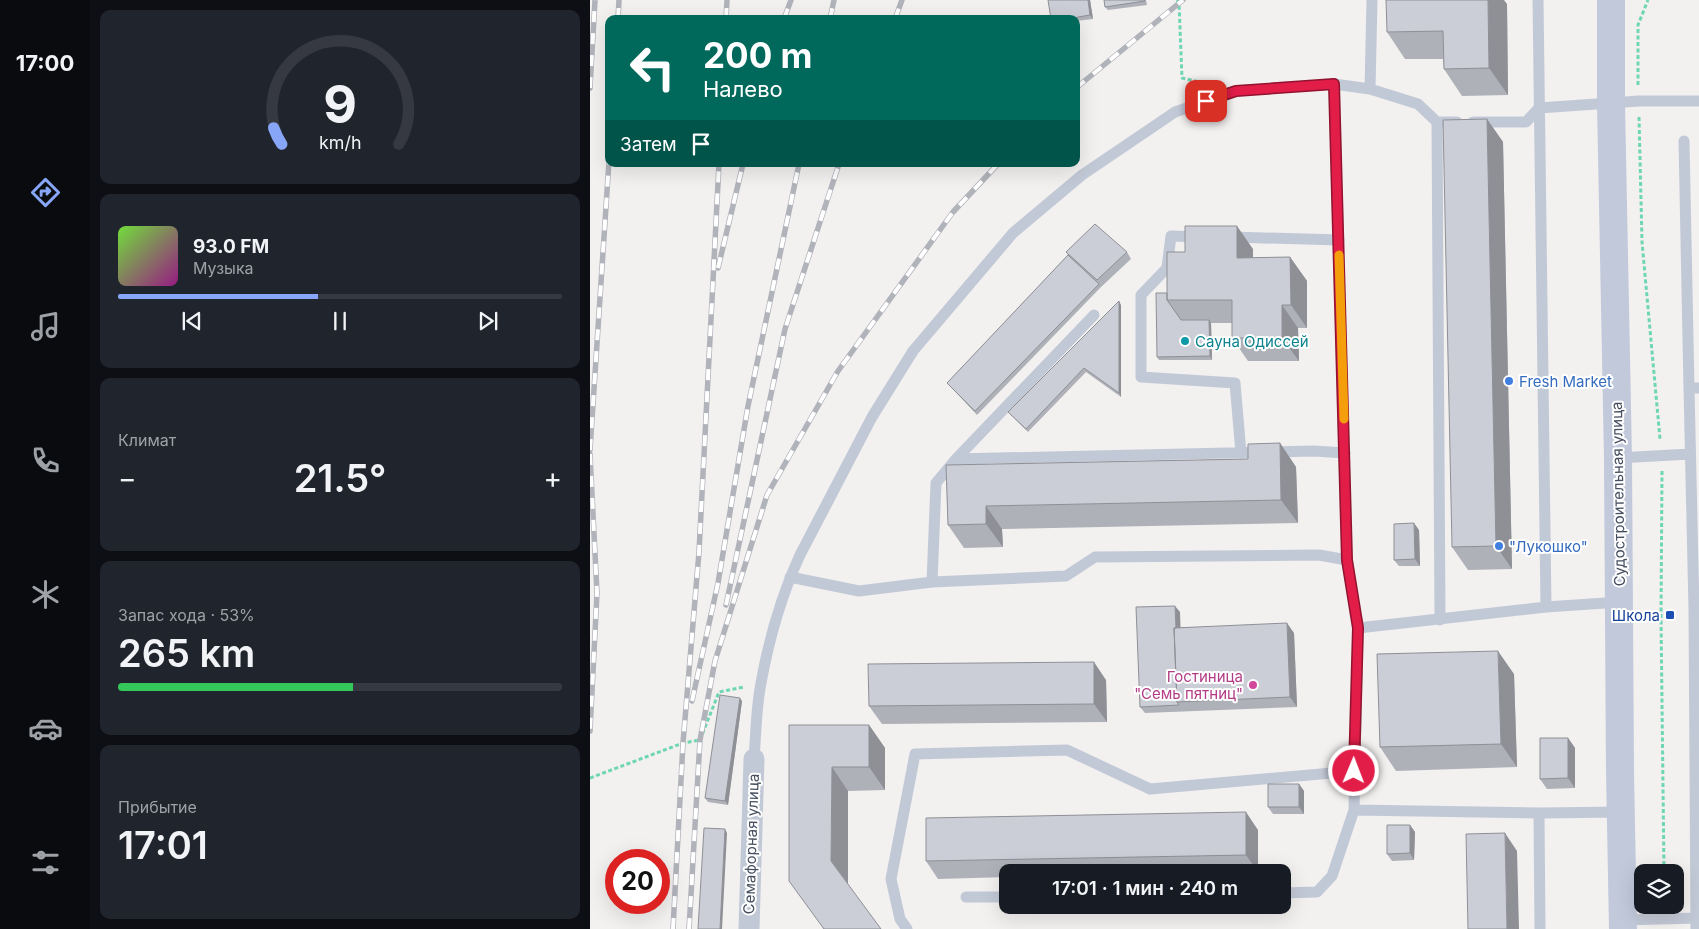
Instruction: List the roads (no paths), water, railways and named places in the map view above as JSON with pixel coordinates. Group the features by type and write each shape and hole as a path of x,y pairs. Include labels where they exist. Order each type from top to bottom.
{"main road":[{"name":"Судостроительная улица","path":"1612,0 1610,104 1618,458 1623,924"}],"street":[{"name":"Семафорная улица","path":"749,929 754,760"}],"lane":[{"path":"1370,89 1372,0"},
{"path":"1538,0 1546,607"},
{"path":"1291,893 1317,892 1332,876 1354,810 1358,628 1347,560 1334,84"},
{"path":"754,760 760,685 773,628 790,577 872,416 912,351 1012,233 1082,175 1175,112 1236,91 1334,84 1370,89 1418,104 1437,122 1526,122 1540,108 1638,101 1699,101"},
{"path":"1437,122 1440,620"},
{"path":"1623,924 1697,922 1696,610 1690,454 1694,388 1684,141"},
{"path":"1242,453 1235,383 1141,377 1141,296 1167,268 1171,236 1339,240"},
{"path":"932,582 936,482 1094,315"},
{"path":"956,459 1314,451 1345,453"},
{"path":"1618,458 1690,454"},
{"path":"790,577 859,591 932,582 1066,576 1094,557 1319,556 1347,560"},
{"path":"1358,628 1546,607 1620,602"},
{"path":"908,929 900,919 891,879 915,754 1066,750 1150,789 1354,771"},
{"path":"1354,810 1539,813 1621,812"},
{"path":"1539,813 1540,929"},
{"path":"966,897 999,896"}],"railway":[{"path":"590,88 595,0"},
{"path":"618,15 619,0"},
{"path":"726,15 727,0"},
{"path":"785,15 791,0"},
{"path":"831,15 834,0"},
{"path":"896,15 902,0"},
{"path":"1080,85 1183,0"},
{"path":"590,450 609,167"},
{"path":"673,929 683,743 699,552 719,167"},
{"path":"718,268 742,167"},
{"path":"692,701 718,583 748,406 798,167"},
{"path":"726,605 785,329 838,167"},
{"path":"689,929 700,740 715,661 767,495 838,371 953,212 995,167"},
{"path":"590,454 597,593 590,731"}],"place":[{"name":"Сауна Одиссей","path":"1185,341"},
{"name":"Fresh Market","path":"1509,381"},
{"name":"\"Лукошко\"","path":"1499,546"},
{"name":"Школа","path":"1670,615"},
{"name":"Гостиница \"Семь пятниц\"","path":"1253,685"}]}
